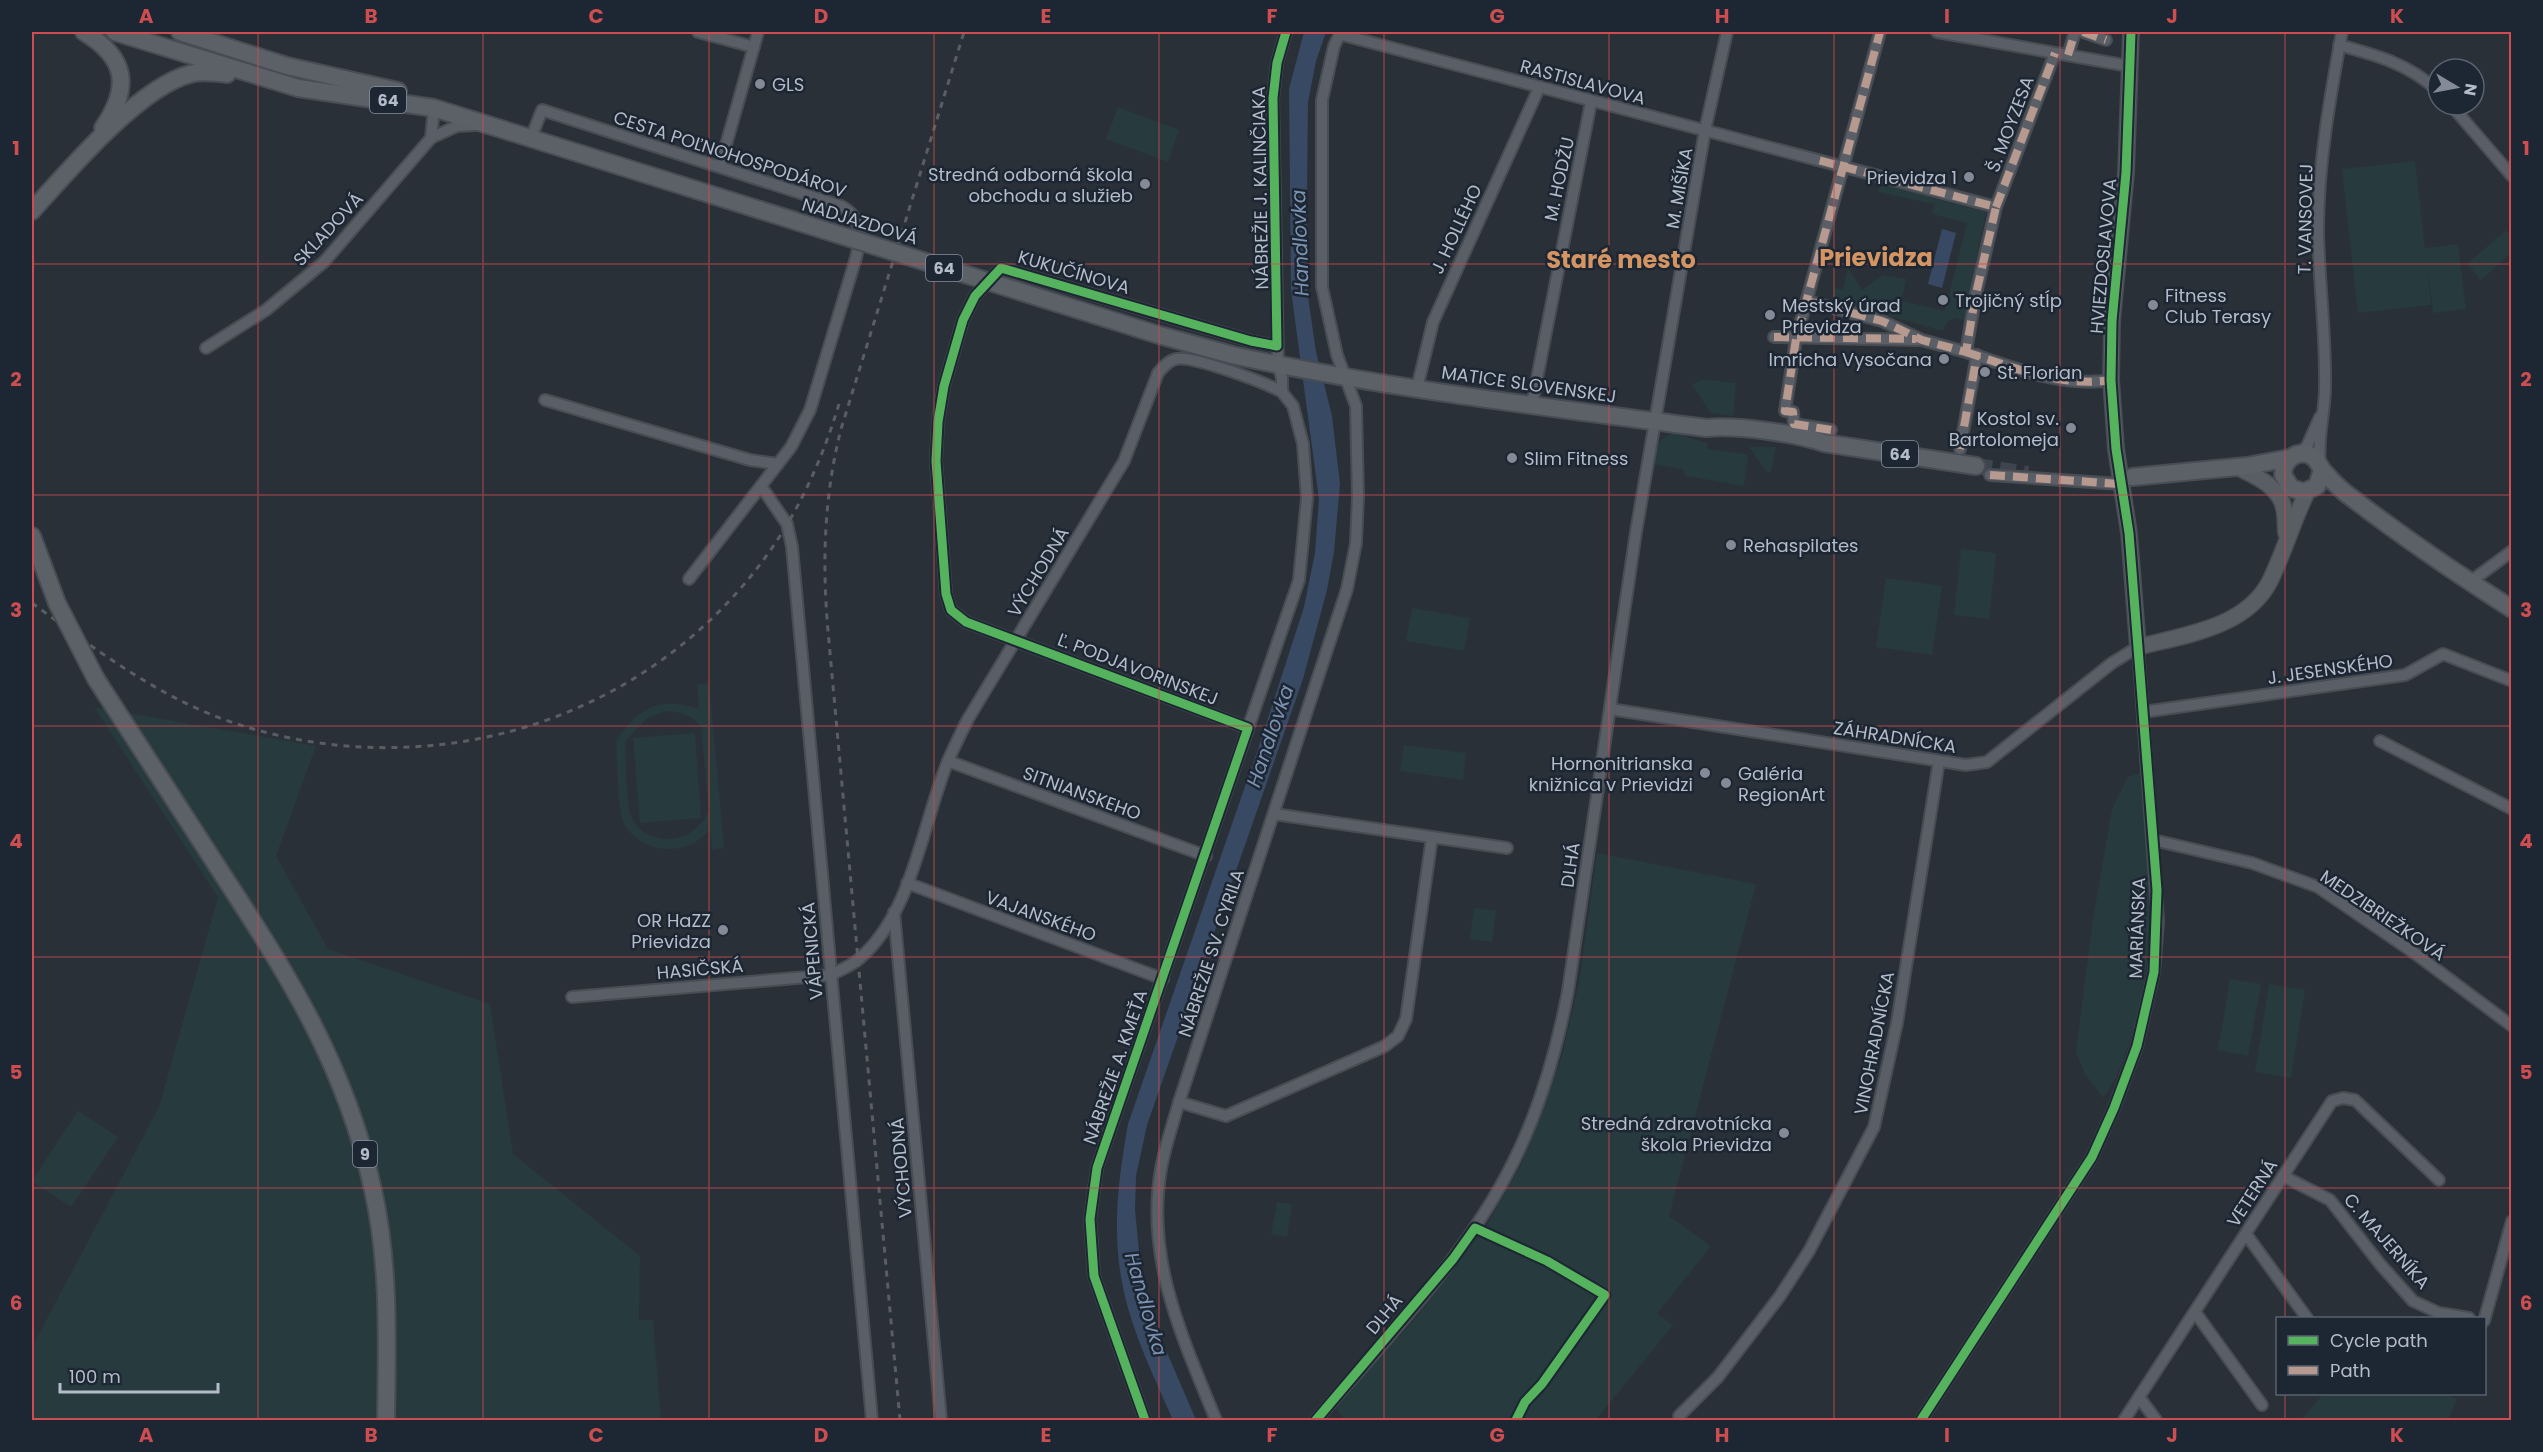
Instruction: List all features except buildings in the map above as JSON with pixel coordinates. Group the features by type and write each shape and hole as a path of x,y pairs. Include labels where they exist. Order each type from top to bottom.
{"main road":[{"path":"84,32 108,50 118,66 122,83 118,105 89,148"},
{"name":"NADJAZDOVÁ","path":"115,32 298,88 434,108"},
{"name":"NADJAZDOVÁ","path":"180,32 287,66 399,92 434,108 1159,335 1240,357 1346,378"},
{"path":"32,211 89,148 145,98 176,78 196,72 206,72 266,80"},
{"path":"32,198 62,177"},
{"name":"MATICE SLOVENSKEJ","path":"1346,378 1706,428 1734,426 1751,431 1807,438 1827,436 1983,470"},
{"path":"2294,456 2284,466 2299,486"},
{"path":"2126,480 2242,466 2294,456 2312,456 2352,498 2511,609"},
{"path":"2242,466 2299,486 2352,498"},
{"path":"2299,486 2320,480 2321,468"},
{"name":"9","path":"32,536 57,603 96,679 248,914 310,1015 332,1059 358,1130 379,1221 384,1266 387,1346 386,1420"},
{"name":"9","path":"32,555 49,584"}],"street":[{"path":"698,32 753,47"},
{"path":"720,166 758,32"},
{"name":"NÁBREŽIE J. KALINČIAKA","path":"1286,32 1277,63 1274,98 1277,346 1286,367"},
{"name":"M. MIŠÍKA","path":"1656,421 1705,130 1727,32"},
{"path":"1827,436 1794,424 1793,412 1785,411 1796,339 1842,164 1880,32"},
{"path":"1937,32 2129,66"},
{"path":"2067,55 2075,32"},
{"path":"2083,32 2106,40"},
{"name":"HVIEZDOSLAVOVA","path":"2116,449 2111,380 2112,321 2126,173 2132,32"},
{"name":"T. VANSOVEJ","path":"2321,468 2319,450 2325,386 2318,231 2319,182 2342,32"},
{"name":"RASTISLAVOVA","path":"1340,33 1591,102 1818,160 1842,164 1996,207"},
{"name":"NÁBREŽIE SV. CYRILA","path":"1216,1420 1176,1322 1157,1239 1161,1170 1179,1102 1347,589 1356,543 1358,497 1356,406 1335,345 1322,287 1322,100 1326,77 1340,33"},
{"path":"2339,45 2396,62 2426,80"},
{"name":"Š. MOYZESA","path":"1960,449 1975,298 1996,207 2055,53"},
{"name":"J. HOLLÉHO","path":"1417,388 1432,322 1539,88"},
{"name":"M. HODŽU","path":"1532,404 1591,102"},
{"path":"431,138 434,108"},
{"name":"CESTA POĽNOHOSPODÁROV","path":"531,138 542,110 841,206 854,215 860,244 810,410 797,437 778,464 689,579"},
{"path":"2461,117 2511,176"},
{"name":"SKLADOVÁ","path":"206,348 266,310 324,262 431,138 457,126 488,125"},
{"name":"KUKUČÍNOVA","path":"1017,640 966,622 951,610 946,594 936,461 938,422 944,386 963,320 975,296 1001,268 1251,341 1277,346"},
{"path":"1807,301 1882,321 1922,340 2039,375 2092,383 2111,380"},
{"path":"1774,337 1922,340"},
{"path":"1239,374 1240,357"},
{"name":"VÝCHODNÁ","path":"831,975 858,960 874,944 894,912 907,883 948,761 968,719 1124,460 1158,373 1167,363 1178,358 1239,374 1269,384 1282,392"},
{"name":"NÁBREŽIE A. KMEŤA","path":"1145,1420 1094,1276 1090,1219 1097,1168 1299,580 1308,498 1303,444 1293,406 1282,392 1282,378 1286,367"},
{"path":"544,400 750,460 778,464"},
{"name":"T. VANSOVEJ","path":"2294,456 2307,446 2324,408"},
{"name":"DLHÁ","path":"1316,1420 1453,1258 1475,1228 1506,1176 1537,1105 1554,1053 1568,991 1632,552 1656,421"},
{"name":"MARIÁNSKA","path":"1921,1420 2092,1157 2137,1046 2154,972 2157,921 2153,840 2128,533 2126,480 2116,449"},
{"path":"2242,466 2276,492 2284,508 2286,536"},
{"path":"1983,470 2126,480"},
{"name":"VÁPENICKÁ","path":"762,486 784,517 792,548 872,1420"},
{"path":"2138,646 2232,620 2254,603 2269,582 2292,522 2299,486"},
{"path":"2470,582 2511,551"},
{"name":"Ľ. PODJAVORINSKEJ","path":"1017,640 1248,728"},
{"name":"ZÁHRADNÍCKA","path":"1610,709 1966,765 1987,762 2112,663 2138,646"},
{"name":"J. JESENSKÉHO","path":"2143,712 2404,675 2443,654 2511,681"},
{"path":"2380,741 2511,809"},
{"name":"SITNIANSKEHO","path":"948,761 1206,856"},
{"name":"VINOHRADNÍCKA","path":"1679,1416 1718,1377 1780,1296 1809,1251 1874,1127 1899,1012 1939,761"},
{"path":"1274,814 1507,848"},
{"path":"1179,1102 1226,1116 1385,1046 1398,1036 1406,1019 1432,837"},
{"name":"MEDZIBRIEŽKOVÁ","path":"2153,840 2252,863 2318,887 2413,952 2511,1026"},
{"name":"VAJANSKÉHO","path":"907,883 1163,979"},
{"name":"VÝCHODNÁ","path":"894,912 941,1420"},
{"name":"HASIČSKÁ","path":"572,997 831,975"},
{"name":"VETERNÁ","path":"2124,1420 2332,1101 2343,1098 2355,1100 2439,1180"},
{"name":"C. MAJERNÍKA","path":"2283,1176 2330,1200 2380,1264 2413,1301 2439,1313 2463,1317"},
{"path":"2486,1317 2511,1221"},
{"path":"2246,1234 2306,1317"},
{"path":"2195,1312 2262,1405"},
{"path":"2139,1397 2156,1420"}],"green space":[{"path":"1118,107 1179,130 1168,162 1106,139"},
{"path":"2415,161 2425,248 2458,244 2466,309 2433,313 2428,270 2431,305 2358,313 2342,169"},
{"path":"1880,184 1901,185 1928,197 1986,212 1964,320 1956,318 1947,322 1943,331 1832,300 1835,288 1843,290 1848,268 1862,290 1883,275 1906,279 1902,301 1945,311 1967,223 1932,214 1934,204 1878,192"},
{"path":"2506,230 2511,237 2511,253 2481,280 2467,264"},
{"path":"1703,379 1736,383 1733,416 1711,413 1692,385"},
{"path":"1674,433 1707,443 1707,449 1746,454 1748,457 1744,486 1686,476 1682,469 1653,464 1658,444"},
{"path":"1749,447 1776,447 1771,472 1767,472"},
{"path":"1961,549 1996,553 1989,619 1954,615"},
{"path":"1886,578 1942,586 1932,655 1876,647"},
{"path":"1412,608 1470,618 1464,651 1406,641"},
{"path":"709,683 724,848 712,850 710,830 694,843 673,849 663,849 635,837 623,821 616,741 633,720 651,707 672,704 699,709 697,684","holes":["665,711 690,716 701,727 709,812 690,833 671,839 647,834 635,824 629,810 627,792 625,742 646,719"]},
{"path":"94,707 316,746 276,856 328,949 490,1004 513,1154 640,1256 639,1320 653,1320 661,1420 32,1420 32,1347 159,1107 218,897"},
{"path":"695,733 701,818 640,823 633,738"},
{"path":"1404,745 1466,753 1463,780 1400,771"},
{"path":"2140,773 2148,877 2148,947 2138,1015 2120,1068 2103,1098 2085,1074 2076,1052 2092,925 2112,809 2128,777"},
{"path":"1597,853 1756,884 1669,1216 1711,1246 1657,1314 1673,1325 1596,1420 1345,1420 1334,1407 1417,1317 1487,1225 1522,1163 1562,1056 1579,983"},
{"path":"1474,908 1496,911 1492,942 1470,939"},
{"path":"2230,979 2261,984 2248,1056 2218,1050"},
{"path":"2269,984 2305,990 2291,1078 2255,1072"},
{"path":"78,1111 118,1137 71,1207 32,1181"},
{"path":"1277,1202 1292,1204 1287,1237 1271,1234"},
{"path":"2322,1395 2449,1395 2457,1399 2448,1420 2301,1420"}],"water":[{"name":"Handlovka","path":"1304,32 1326,32 1316,61 1308,102 1306,283 1316,352 1332,416 1340,484 1334,552 1327,590 1303,679 1147,1125 1136,1176 1135,1210 1141,1272 1156,1327 1196,1420 1173,1420 1139,1341 1128,1308 1120,1271 1117,1208 1128,1124 1258,749 1304,607 1315,553 1319,499 1291,290 1289,89"},
{"path":"1942,229 1956,233 1942,288 1928,284"}],"tunnel":[{"path":"1976,466 2028,474"}],"railway":[{"path":"900,1420 828,631 825,580 826,529 831,479 841,429 964,32"},
{"path":"32,603 128,671 206,713 234,723 309,741 386,748 461,742 534,724 603,696 667,656 725,606 774,545 794,512 827,441 839,404"}],"marked path":[{"path":"1831,430 1794,424 1793,412 1785,411 1796,339 1880,32"},
{"path":"2068,55 2075,32"},
{"path":"2083,32 2106,40"},
{"path":"1996,207 2055,53"},
{"path":"1807,301 1882,321 1922,340 1966,352 1975,298 1996,207 1818,160"},
{"path":"1774,337 1916,339"},
{"path":"1966,352 2019,370 2056,379 2093,382 2111,380"},
{"path":"1960,449 1977,355"},
{"path":"1990,475 2120,484"}],"cycle path":[{"path":"1145,1420 1094,1276 1090,1219 1097,1168 1248,728 966,622 951,610 946,594 936,461 938,422 944,386 963,320 975,296 1001,268 1251,341 1277,346 1273,98 1277,63 1286,32"},
{"path":"1921,1420 2092,1157 2114,1108 2137,1046 2154,972 2157,890 2129,533 2116,449 2111,380 2112,321 2126,173 2131,32"},
{"path":"1316,1420 1453,1259 1475,1228 1547,1261 1605,1295 1542,1384 1525,1402 1516,1420"}],"place":[{"name":"GLS","path":"760,84"},
{"name":"Prievidza 1","path":"1969,177"},
{"name":"Stredná odborná škola obchodu a služieb","path":"1145,184"},
{"name":"Trojičný stĺp","path":"1943,300"},
{"name":"Fitness Club Terasy","path":"2153,305"},
{"name":"Mestský úrad Prievidza","path":"1770,315"},
{"name":"Imricha Vysočana","path":"1944,359"},
{"name":"St. Florian","path":"1985,372"},
{"name":"Kostol sv. Bartolomeja","path":"2071,428"},
{"name":"Slim Fitness","path":"1512,458"},
{"name":"Rehaspilates","path":"1731,545"},
{"name":"Hornonitrianska knižnica v Prievidzi","path":"1705,773"},
{"name":"Galéria RegionArt","path":"1726,783"},
{"name":"OR HaZZ Prievidza","path":"723,930"},
{"name":"Stredná zdravotnícka škola Prievidza","path":"1784,1133"}],"district":[{"name":"Prievidza","path":"1876,257"},
{"name":"Staré mesto","path":"1621,259"}]}
